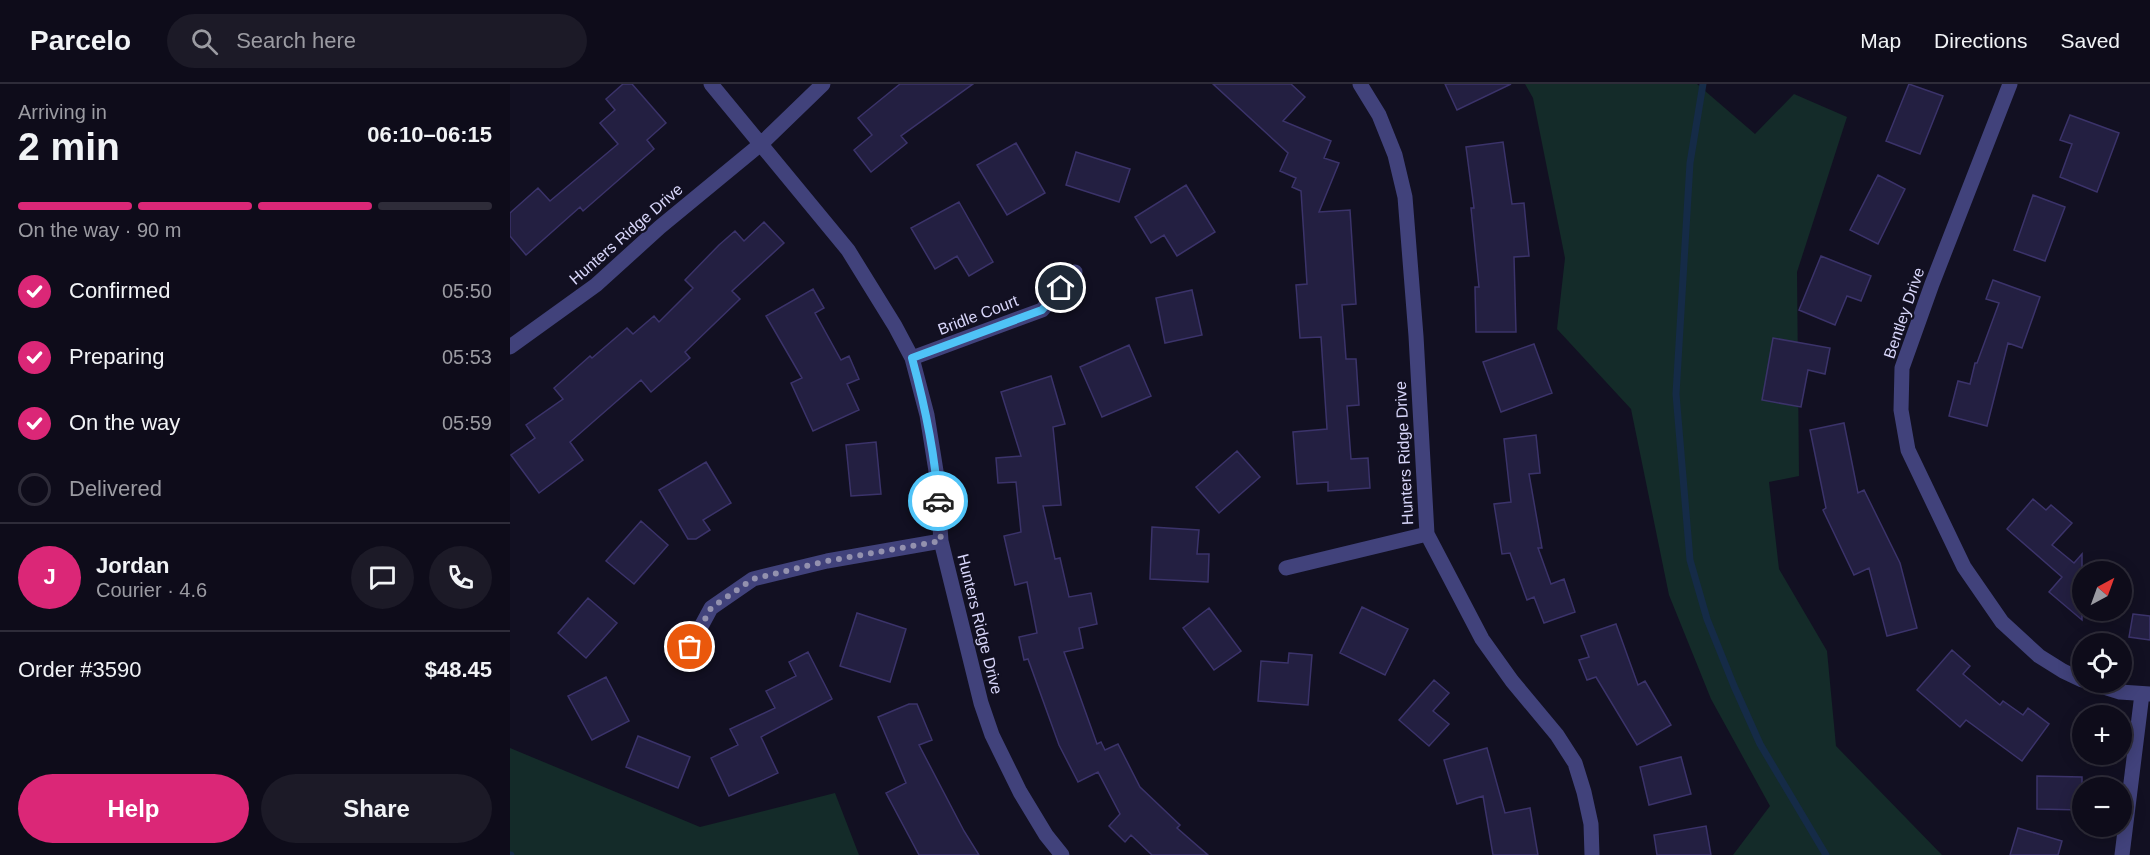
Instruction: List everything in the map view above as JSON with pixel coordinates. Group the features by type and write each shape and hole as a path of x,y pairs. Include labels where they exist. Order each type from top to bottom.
{"street":[{"name":"Hunters Ridge Drive","path":"711,84 848,250 912,358 927,415 936,471 941,541 981,703 992,735 1020,792 1046,835 1062,855"},
{"name":"Hunters Ridge Drive","path":"510,347 596,285 660,227 762,143 823,84"},
{"name":"Hunters Ridge Drive","path":"1360,84 1379,115 1391,145 1405,197 1416,336 1427,534 1482,639 1512,681 1557,735 1575,763 1591,824 1592,855"},
{"name":"Bentley Drive","path":"2010,84 1932,284 1902,368 1900,410 1908,450 1964,567 2002,622 2038,656 2072,675"},
{"name":"Bridle Court","path":"912,358 1042,310 1075,272"},
{"path":"1286,568 1427,534"},
{"path":"690,647 711,608 753,579 827,561 941,541"},
{"path":"2122,855 2146,694"}],"green space":[{"path":"1525,84 1697,84 1755,134 1794,94 1847,117 1797,272 1799,476 1769,482 1779,569 1827,651 1836,746 1942,855 1733,855 1770,806 1711,699 1669,595 1631,409 1557,329 1565,258 1533,98"},
{"path":"510,748 700,827 835,793 859,855 510,855"}],"building":[{"path":"623,84 632,84 666,123 647,140 654,149 583,211 580,207 526,255 510,236 510,213 538,188 550,201 618,144 600,123 615,110 606,99"},
{"path":"900,84 973,84 901,136 907,143 871,172 854,150 872,135 858,118"},
{"path":"1213,84 1291,84 1305,97 1283,121 1331,141 1324,158 1339,163 1319,212 1350,210 1356,304 1342,305 1346,359 1356,359 1359,405 1347,406 1351,459 1368,458 1370,488 1328,491 1328,482 1297,484 1293,432 1327,429 1321,337 1300,338 1296,285 1307,284 1301,191 1292,187 1296,178 1280,171 1288,153"},
{"path":"1445,84 1511,84 1457,110"},
{"path":"1909,84 1943,96 1920,154 1886,141"},
{"path":"2070,115 2119,133 2097,192 2060,177 2072,144 2060,140"},
{"path":"1503,142 1512,204 1524,203 1529,256 1514,257 1516,332 1476,332 1475,287 1479,287 1471,208 1474,208 1466,147"},
{"path":"1016,143 1045,193 1007,215 977,165"},
{"path":"1076,152 1130,169 1119,202 1066,185"},
{"path":"1878,175 1905,189 1878,244 1850,230"},
{"path":"1186,185 1215,232 1177,256 1164,235 1151,243 1135,217"},
{"path":"2033,195 2065,207 2045,261 2014,250"},
{"path":"959,202 993,262 969,276 957,256 935,269 911,228"},
{"path":"764,222 784,243 732,291 740,299 685,352 690,358 651,392 641,380 570,442 583,460 539,493 511,455 535,438 526,425 563,399 554,388 590,356 592,358 627,328 633,334 654,316 659,322 693,288 685,280 719,245 735,231 744,241"},
{"path":"1821,256 1871,276 1861,301 1847,296 1835,325 1799,310"},
{"path":"1993,280 2040,297 2022,348 2008,343 1987,426 1949,416 1958,381 1970,384 1975,363 1977,363 1999,303 1986,299"},
{"path":"813,289 824,308 815,313 841,360 849,356 859,379 847,384 859,410 813,431 791,383 802,378 766,316"},
{"path":"1192,290 1202,335 1165,343 1156,298"},
{"path":"1773,338 1830,348 1825,374 1808,370 1801,407 1762,400"},
{"path":"1534,344 1552,393 1501,412 1483,362"},
{"path":"1129,345 1151,396 1102,417 1080,367"},
{"path":"1051,376 1065,424 1053,427 1061,505 1043,506 1055,559 1060,558 1069,597 1091,593 1097,624 1079,628 1083,648 1064,652 1097,744 1101,742 1105,750 1118,744 1140,787 1180,825 1177,828 1208,855 1152,855 1131,835 1125,842 1109,826 1120,814 1098,772 1078,782 1059,745 1028,659 1024,660 1019,637 1037,633 1027,582 1015,585 1004,536 1021,532 1016,482 998,483 996,458 1021,456 1001,392"},
{"path":"1844,423 1858,493 1864,490 1900,563 1917,628 1887,636 1869,568 1854,575 1823,510 1826,508 1810,430"},
{"path":"1536,435 1540,473 1529,474 1542,548 1538,548 1551,584 1564,579 1575,612 1544,623 1534,597 1527,600 1510,553 1502,554 1494,504 1511,502 1504,439"},
{"path":"876,442 881,494 851,496 846,445"},
{"path":"1237,451 1260,477 1219,513 1196,487"},
{"path":"706,462 731,503 703,520 710,530 696,539 688,539 659,490"},
{"path":"2033,499 2046,510 2051,505 2072,523 2052,545 2072,561 2072,612 2049,592 2062,577 2007,529"},
{"path":"641,521 668,545 634,584 606,561"},
{"path":"1152,527 1199,530 1197,554 1209,554 1208,582 1150,579"},
{"path":"588,598 617,623 586,658 558,633"},
{"path":"1362,607 1408,629 1385,675 1340,653"},
{"path":"1209,608 1241,651 1214,670 1183,628"},
{"path":"857,613 906,629 890,682 840,666"},
{"path":"2133,614 2150,616 2150,640 2132,637 2132,633 2130,633"},
{"path":"1616,624 1638,685 1645,681 1671,725 1637,745 1596,677 1587,680 1579,660 1589,657 1581,636"},
{"path":"1952,650 1970,666 1963,674 2000,705 2003,701 2023,715 2028,708 2049,724 2022,761 1966,720 1960,727 1917,690"},
{"path":"808,652 832,699 761,737 778,773 729,796 711,758 738,745 730,729 775,708 766,691 796,676 789,662"},
{"path":"1289,653 1312,655 1308,705 1258,701 1261,661 1288,663"},
{"path":"606,677 629,721 592,740 568,696"},
{"path":"1434,680 1449,693 1433,711 1449,724 1429,746 1399,720"},
{"path":"909,704 917,704 932,740 919,745 979,855 919,855 886,793 906,783 878,717"},
{"path":"638,736 690,757 678,788 626,767"},
{"path":"1487,748 1505,813 1530,808 1538,855 1493,855 1483,796 1457,804 1444,760"},
{"path":"1681,757 1691,794 1649,805 1640,767"},
{"path":"2037,776 2082,777 2072,777 2072,810 2037,809"},
{"path":"1706,826 1711,855 1657,855 1654,835"},
{"path":"2018,828 2062,841 2058,855 2010,855"}],"waterway":[{"path":"1703,84 1690,163 1676,394 1690,560 1707,619 1760,744 1826,855"}],"way so far":[{"path":"690,647 711,608 753,579 827,561 941,541 938,501"}],"route":[{"path":"938,501 936,471 927,415 912,358 1042,310 1061,288"}]}
